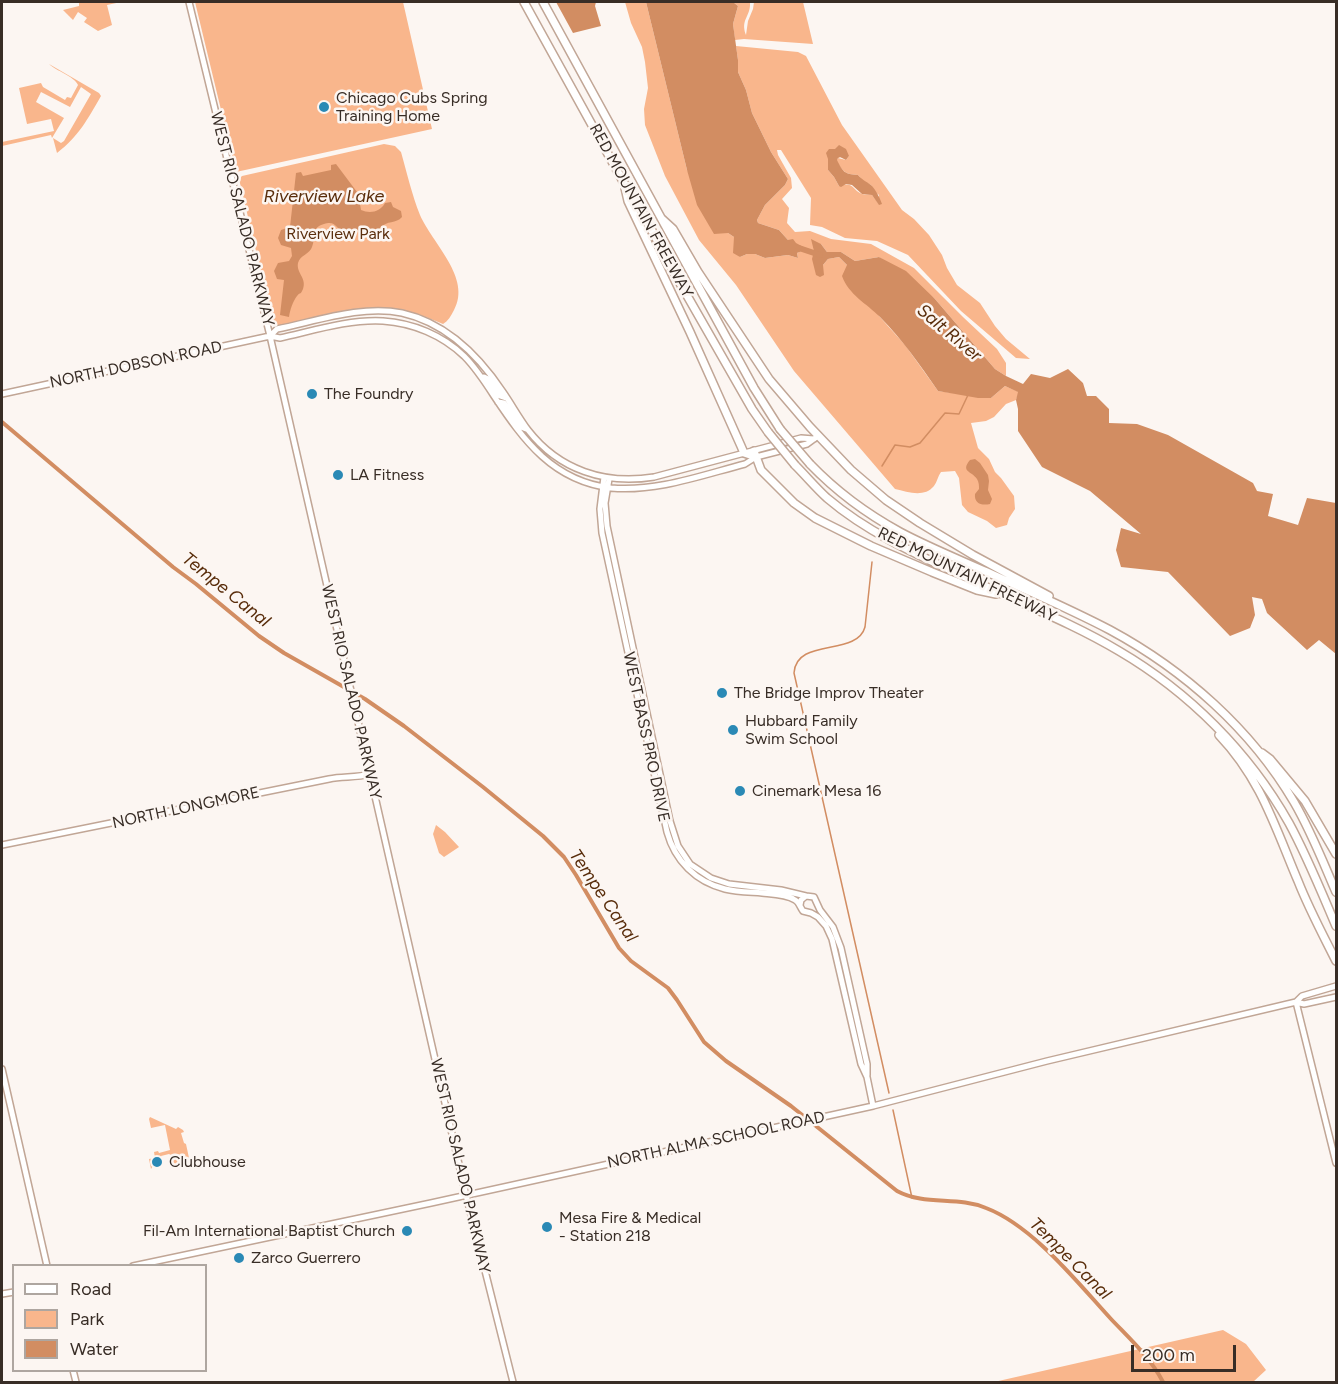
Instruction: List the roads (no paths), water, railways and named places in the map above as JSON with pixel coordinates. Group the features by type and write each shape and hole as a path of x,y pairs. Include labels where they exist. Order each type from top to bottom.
{"highway":[{"name":"RED MOUNTAIN FREEWAY","path":"524,2 747,401 795,465 827,498 861,523 893,541 1078,629 1159,676 1178,692 1224,741 1259,783"},
{"name":"RED MOUNTAIN FREEWAY","path":"543,2 754,388 780,429 810,464 840,492 900,532 1112,631 1167,666 1203,695 1240,730 1284,781 1336,892"},
{"path":"624,183 628,201 744,453 755,454 760,470 784,494 824,524 978,590 1008,596"},
{"path":"661,218 673,229 763,371 816,437 886,500 920,523 1039,590 1075,613"},
{"path":"1284,781 1314,816 1336,854"},
{"path":"1259,783 1294,832 1336,926"},
{"path":"1259,783 1308,906 1336,961"}],"main road":[{"name":"WEST RIO SALADO PARKWAY","path":"189,2 270,336 466,1195 513,1383"},
{"name":"NORTH DOBSON ROAD","path":"270,336 277,329 351,313 383,311 402,314 435,325 471,351 528,430 544,448 560,459 606,482 654,477 744,453"},
{"name":"NORTH DOBSON ROAD","path":"2,394 270,336 280,338 362,321 398,322 431,333 465,356 530,446 546,460 572,476 634,488 656,486 745,464 755,454 807,444 816,437"},
{"path":"480,374 488,380 500,396 506,398"},
{"path":"498,402 504,403 521,427 528,430"},
{"name":"WEST BASS PRO DRIVE","path":"606,482 605,509 609,536 676,843 690,864 711,878 729,884 787,891 813,897 817,902 839,941 867,1064 867,1077 873,1106"},
{"name":"WEST BASS PRO DRIVE","path":"606,482 600,509 602,533 672,847 687,868 703,880 727,889 788,897 796,901 803,911 815,915 822,922 832,939 861,1064 867,1077"},
{"name":"NORTH LONGMORE","path":"2,845 329,778 359,777 370,774"},
{"path":"800,905 801,900 806,896"},
{"path":"811,913 817,905"},
{"name":"NORTH ALMA SCHOOL ROAD","path":"1296,1002 1302,996 1336,986"},
{"name":"NORTH ALMA SCHOOL ROAD","path":"142,1264 798,1123 1296,1002 1304,1004 1336,997"},
{"path":"1296,1002 1336,1163"},
{"path":"2,1069 47,1264"}],"water":[{"path":"556,2 596,2 601,26 573,33"},
{"path":"646,2 733,2 738,6 733,24 738,72 752,113 771,152 788,179 765,205 757,220 758,223 779,230 788,240 793,239 807,249 797,253 798,258 788,255 765,258 755,254 740,257 733,253 734,237 728,233 714,234 697,205"},
{"path":"839,145 846,149 849,156 846,160 840,157 837,160 843,170 858,175 871,185 882,204 879,205 872,195 862,194 852,185 839,186 828,170 826,153 829,149 835,149"},
{"name":"Riverview Lake","path":"336,164 363,200 360,204 361,210 374,211 385,203 391,202 393,207 401,211 402,217 383,226 371,237 356,229 343,232 331,223 320,225 315,233 311,249 298,263 298,270 304,282 303,289 294,300 289,317 280,315 284,280 277,279 274,271 278,263 289,261 292,256 291,248 281,245 278,238 281,230 290,227 296,173 301,172 303,176 331,170 331,165"},
{"path":"811,239 821,244 827,252 841,252 855,261 879,257 906,271 935,299 995,369 1006,376 1023,384 1031,374 1050,378 1068,369 1083,383 1087,396 1096,396 1109,409 1109,423 1137,424 1168,435 1253,483 1257,491 1273,494 1268,516 1298,525 1307,498 1336,503 1336,654 1319,640 1307,650 1267,613 1262,599 1252,597 1255,615 1250,628 1230,636 1168,572 1121,567 1116,550 1121,528 1141,534 1090,491 1042,467 1018,431 1016,400 1018,392 1005,386 991,398 978,398 938,391 896,334 845,283 842,276 847,265 839,257 828,259 823,265 824,275 820,277 816,275"},
{"path":"975,459 988,475 988,490 992,499 990,504 984,505 976,500 975,494 979,489 978,481 966,467 970,460"}],"waterway":[{"name":"Salt River","path":"799,248 820,255"},
{"path":"882,466 895,445 910,447 920,443 945,413 959,414 968,395"},
{"name":"Tempe Canal","path":"2,422 173,567 259,636 284,653 365,699 404,726 543,836 564,857 619,948 631,961 668,988 704,1042 726,1061 791,1106 897,1191 908,1196 930,1200 975,1204 1003,1216 1021,1228 1069,1272 1152,1364 1163,1382"},
{"path":"872,562 865,627 860,636 851,642 805,655 797,662 794,673 889,1093"},
{"path":"893,1110 912,1198"}],"place":[{"name":"Chicago Cubs Spring Training Home","path":"324,107"},
{"name":"The Foundry","path":"312,394"},
{"name":"LA Fitness","path":"338,475"},
{"name":"The Bridge Improv Theater","path":"722,693"},
{"name":"Hubbard Family Swim School","path":"733,730"},
{"name":"Cinemark Mesa 16","path":"740,791"},
{"name":"Clubhouse","path":"157,1162"},
{"name":"Mesa Fire & Medical - Station 218","path":"547,1227"},
{"name":"Fil-Am International Baptist Church","path":"407,1231"},
{"name":"Zarco Guerrero","path":"239,1258"}],"park label":[{"name":"Riverview Park","path":"338,234"}]}
